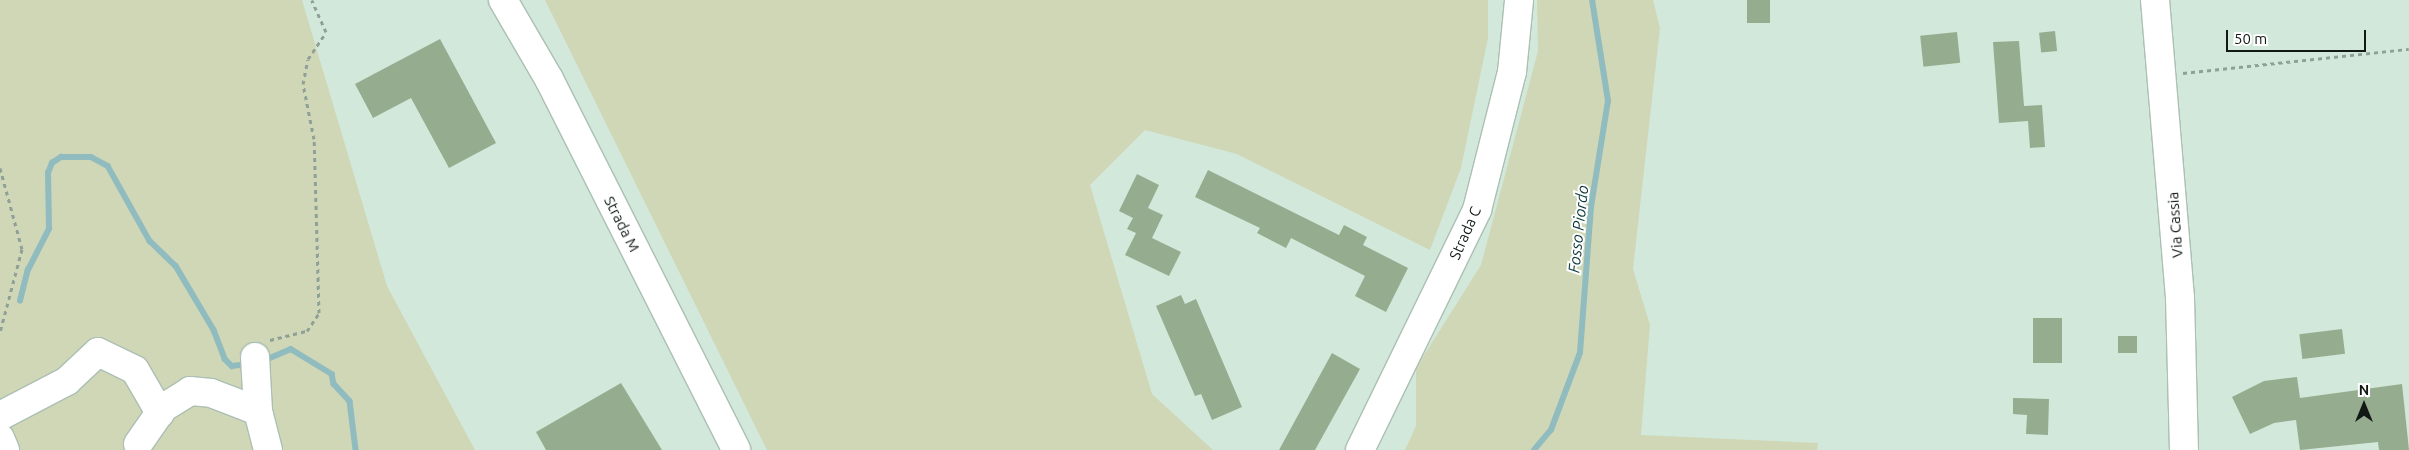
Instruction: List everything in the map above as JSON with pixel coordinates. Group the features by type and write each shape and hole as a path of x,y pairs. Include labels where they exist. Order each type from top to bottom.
{"street":[{"name":"Strada M","path":"503,0 549,79 736,450"},
{"name":"Strada C","path":"1360,450 1477,210 1512,72 1519,0"},
{"name":"Via Cassia","path":"2154,0 2180,298 2184,450"},
{"path":"0,416 67,381 98,352 135,370 160,413"},
{"path":"256,362 258,410 268,450"},
{"path":"138,444 160,413 190,391 211,394 258,410"},
{"path":"0,438 4,450"}],"path":[{"path":"256,362 260,344 307,330 319,314 314,140 303,84 308,59 326,32 312,0"},
{"path":"2162,75 2409,49"},
{"path":"0,168 22,249 0,332"}],"green space":[{"path":"0,0 302,0 387,286 475,450 0,450"},
{"path":"545,0 1488,0 1488,38 1461,168 1430,250 1237,154 1145,130 1090,185 1152,394 1213,450 767,450"},
{"path":"1537,0 1653,0 1660,28 1633,269 1650,325 1641,435 1818,443 1817,450 1405,450 1416,426 1416,368 1481,265 1538,51"}],"building":[{"path":"1747,0 1770,0 1770,23 1747,23"},
{"path":"2055,31 2057,51 2041,53 2039,33"},
{"path":"1957,32 1960,63 1923,67 1920,36"},
{"path":"440,39 496,143 449,168 411,98 373,118 355,84"},
{"path":"2019,41 2024,106 2042,105 2045,147 2030,148 2028,121 1999,123 1993,42"},
{"path":"1208,170 1339,235 1344,225 1367,237 1363,245 1408,268 1386,312 1355,296 1365,276 1291,238 1286,248 1257,233 1260,228 1195,197"},
{"path":"1137,174 1159,185 1148,208 1163,215 1152,238 1181,252 1169,276 1125,255 1136,233 1127,229 1133,218 1119,211"},
{"path":"1181,295 1185,304 1196,299 1242,407 1212,420 1201,394 1195,396 1156,306"},
{"path":"2033,318 2062,318 2062,363 2033,363"},
{"path":"2342,329 2345,354 2302,359 2299,334"},
{"path":"2118,336 2137,336 2137,353 2118,353"},
{"path":"1332,353 1360,369 1315,450 1279,450"},
{"path":"2297,377 2300,398 2402,384 2409,450 2379,450 2378,442 2300,450 2296,420 2274,423 2250,434 2232,397 2264,381"},
{"path":"621,383 662,450 546,450 536,432"},
{"path":"2013,398 2049,399 2048,435 2026,434 2027,415 2013,414"}],"waterway":[{"name":"Fosso Piordo","path":"1534,450 1551,430 1580,353 1591,207 1608,101 1592,0"},
{"path":"20,301 28,270 49,229 48,173 52,163 61,157 91,157 108,166 150,241 176,266 214,330 225,359 232,366 249,364"},
{"path":"263,361 291,349 332,374 334,384 350,401 356,450"}]}
